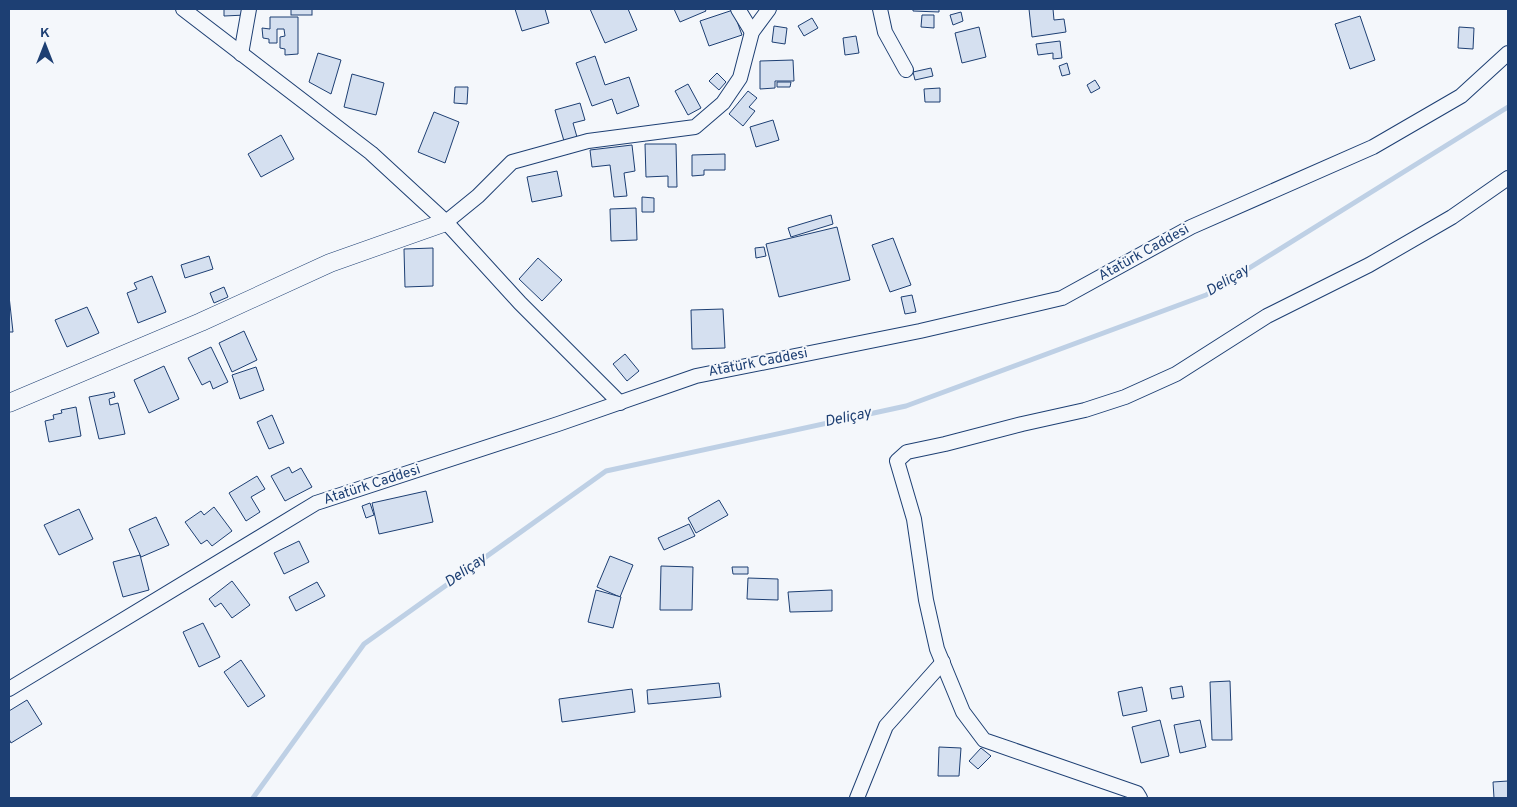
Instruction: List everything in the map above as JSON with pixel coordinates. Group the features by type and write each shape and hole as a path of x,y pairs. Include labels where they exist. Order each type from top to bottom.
{"street":[{"path":"183,9 371,153 446,222 520,303 620,402"},
{"path":"242,54 249,9"},
{"path":"738,9 752,32"},
{"path":"9,403 201,322 330,263 446,222 478,196 512,162 588,141 695,127 723,103 740,78 752,32 769,9"},
{"path":"880,9 885,32 906,70"},
{"name":"Atatürk Caddesi","path":"9,690 316,503 696,376 920,331 1062,298 1191,227 1373,148 1461,96 1508,53"},
{"path":"1140,798 1137,793 984,740 963,712 937,649 926,600 914,519 897,461 907,452 1085,410 1125,397 1168,378 1267,316 1369,265 1452,217 1508,178"},
{"path":"857,798 886,726 943,662"}],"building":[{"path":"224,9 247,9 246,15 224,16"},
{"path":"291,9 312,9 312,15 291,15"},
{"path":"515,9 545,9 549,23 522,31"},
{"path":"590,9 628,9 637,30 605,43"},
{"path":"674,9 705,9 706,11 680,22"},
{"path":"913,9 939,9 939,12 913,11"},
{"path":"1029,9 1053,9 1054,20 1064,19 1066,32 1032,37"},
{"path":"733,10 742,35 709,46 700,21"},
{"path":"961,12 963,21 953,25 950,15"},
{"path":"922,15 934,15 934,28 921,27"},
{"path":"1360,16 1375,60 1350,69 1335,24"},
{"path":"270,17 298,17 298,54 285,55 285,49 280,48 280,37 285,36 284,29 277,29 277,43 269,43 269,39 263,38 262,28 270,29"},
{"path":"812,18 818,28 804,36 798,26"},
{"path":"774,26 787,28 785,44 772,42"},
{"path":"979,27 986,57 962,63 955,33"},
{"path":"1459,27 1474,28 1473,49 1458,48"},
{"path":"856,36 859,53 845,55 843,38"},
{"path":"1060,41 1062,58 1053,59 1053,53 1038,55 1036,44"},
{"path":"318,53 341,60 331,94 309,82"},
{"path":"595,56 605,85 629,77 639,106 617,114 612,99 592,106 576,63"},
{"path":"793,60 794,81 775,81 775,88 760,89 760,61"},
{"path":"1067,63 1070,74 1062,76 1059,66"},
{"path":"931,68 933,76 915,80 913,72"},
{"path":"717,73 726,82 719,90 709,81"},
{"path":"352,74 384,83 376,115 344,107"},
{"path":"1095,80 1100,88 1091,93 1087,85"},
{"path":"777,82 791,82 790,87 777,87"},
{"path":"688,84 701,108 688,115 675,91"},
{"path":"455,87 468,87 467,104 454,103"},
{"path":"940,88 940,102 925,102 924,89"},
{"path":"748,91 757,98 749,107 755,111 743,126 729,114"},
{"path":"580,103 585,120 573,123 577,137 564,141 555,110"},
{"path":"434,112 459,122 445,163 418,152"},
{"path":"773,120 779,140 756,147 750,127"},
{"path":"281,135 294,159 261,177 248,154"},
{"path":"645,144 676,144 677,187 668,187 668,176 646,177"},
{"path":"632,145 635,171 624,173 627,196 614,197 610,165 592,167 590,150"},
{"path":"725,154 725,170 704,170 704,175 692,176 692,155"},
{"path":"557,171 562,196 532,202 527,177"},
{"path":"642,197 654,198 654,212 642,212"},
{"path":"636,208 637,240 611,241 610,209"},
{"path":"831,215 833,224 791,237 788,228"},
{"path":"837,227 850,280 779,297 766,244"},
{"path":"893,238 911,285 890,292 872,245"},
{"path":"764,247 766,256 756,258 755,248"},
{"path":"433,248 433,286 405,287 404,249"},
{"path":"209,256 213,269 185,278 181,265"},
{"path":"538,258 562,280 542,301 519,279"},
{"path":"152,276 166,312 138,323 127,293 137,289 134,283"},
{"path":"224,287 228,297 214,303 210,293"},
{"path":"912,295 916,312 905,314 901,297"},
{"path":"9,296 13,332 9,332"},
{"path":"87,307 99,333 67,347 55,320"},
{"path":"723,309 725,348 692,349 691,310"},
{"path":"244,331 257,360 232,372 219,343"},
{"path":"211,347 228,382 213,389 210,381 202,385 188,358"},
{"path":"625,354 639,371 627,381 613,364"},
{"path":"164,366 179,399 149,413 134,380"},
{"path":"256,367 264,390 240,399 232,375"},
{"path":"114,392 115,397 109,399 110,405 118,403 125,434 99,439 89,397"},
{"path":"76,407 81,436 49,442 45,421 54,419 53,415 62,413 61,410"},
{"path":"272,415 284,443 269,449 257,422"},
{"path":"289,467 292,473 301,468 312,487 285,501 271,476"},
{"path":"257,476 265,489 251,497 260,512 246,521 229,493"},
{"path":"426,491 433,522 379,534 372,503"},
{"path":"719,500 728,515 696,533 688,518"},
{"path":"370,503 374,515 366,518 362,506"},
{"path":"214,507 232,531 212,546 207,540 201,544 185,522 201,511 204,515"},
{"path":"79,509 93,539 59,555 44,525"},
{"path":"156,517 169,545 141,557 129,529"},
{"path":"689,524 695,536 664,550 658,538"},
{"path":"299,541 309,562 284,574 274,553"},
{"path":"140,555 149,590 123,597 113,562"},
{"path":"610,556 633,565 620,597 597,587"},
{"path":"661,566 693,567 692,610 660,610"},
{"path":"732,567 748,567 748,574 733,574"},
{"path":"748,578 778,579 778,600 747,599"},
{"path":"232,581 250,605 232,618 221,603 215,607 209,599"},
{"path":"317,582 325,596 296,611 289,597"},
{"path":"596,590 621,597 613,628 588,622"},
{"path":"832,590 832,611 790,612 788,592"},
{"path":"203,623 220,657 199,667 183,632"},
{"path":"241,660 265,696 248,707 224,672"},
{"path":"1230,681 1232,740 1212,740 1210,682"},
{"path":"719,683 721,697 648,704 647,690"},
{"path":"1182,686 1184,697 1172,699 1170,688"},
{"path":"1142,687 1147,711 1123,716 1118,692"},
{"path":"632,689 635,712 562,722 559,699"},
{"path":"27,700 42,724 11,743 9,739 9,711"},
{"path":"1160,720 1169,756 1141,763 1132,727"},
{"path":"1200,720 1206,747 1180,753 1174,725"},
{"path":"939,747 961,748 959,776 938,776"},
{"path":"981,748 991,756 978,769 969,761"},
{"path":"1508,781 1508,798 1494,798 1493,782"}],"waterway":[{"name":"Deliçay","path":"253,798 364,644 606,471 906,406 1206,295 1508,107"}]}
